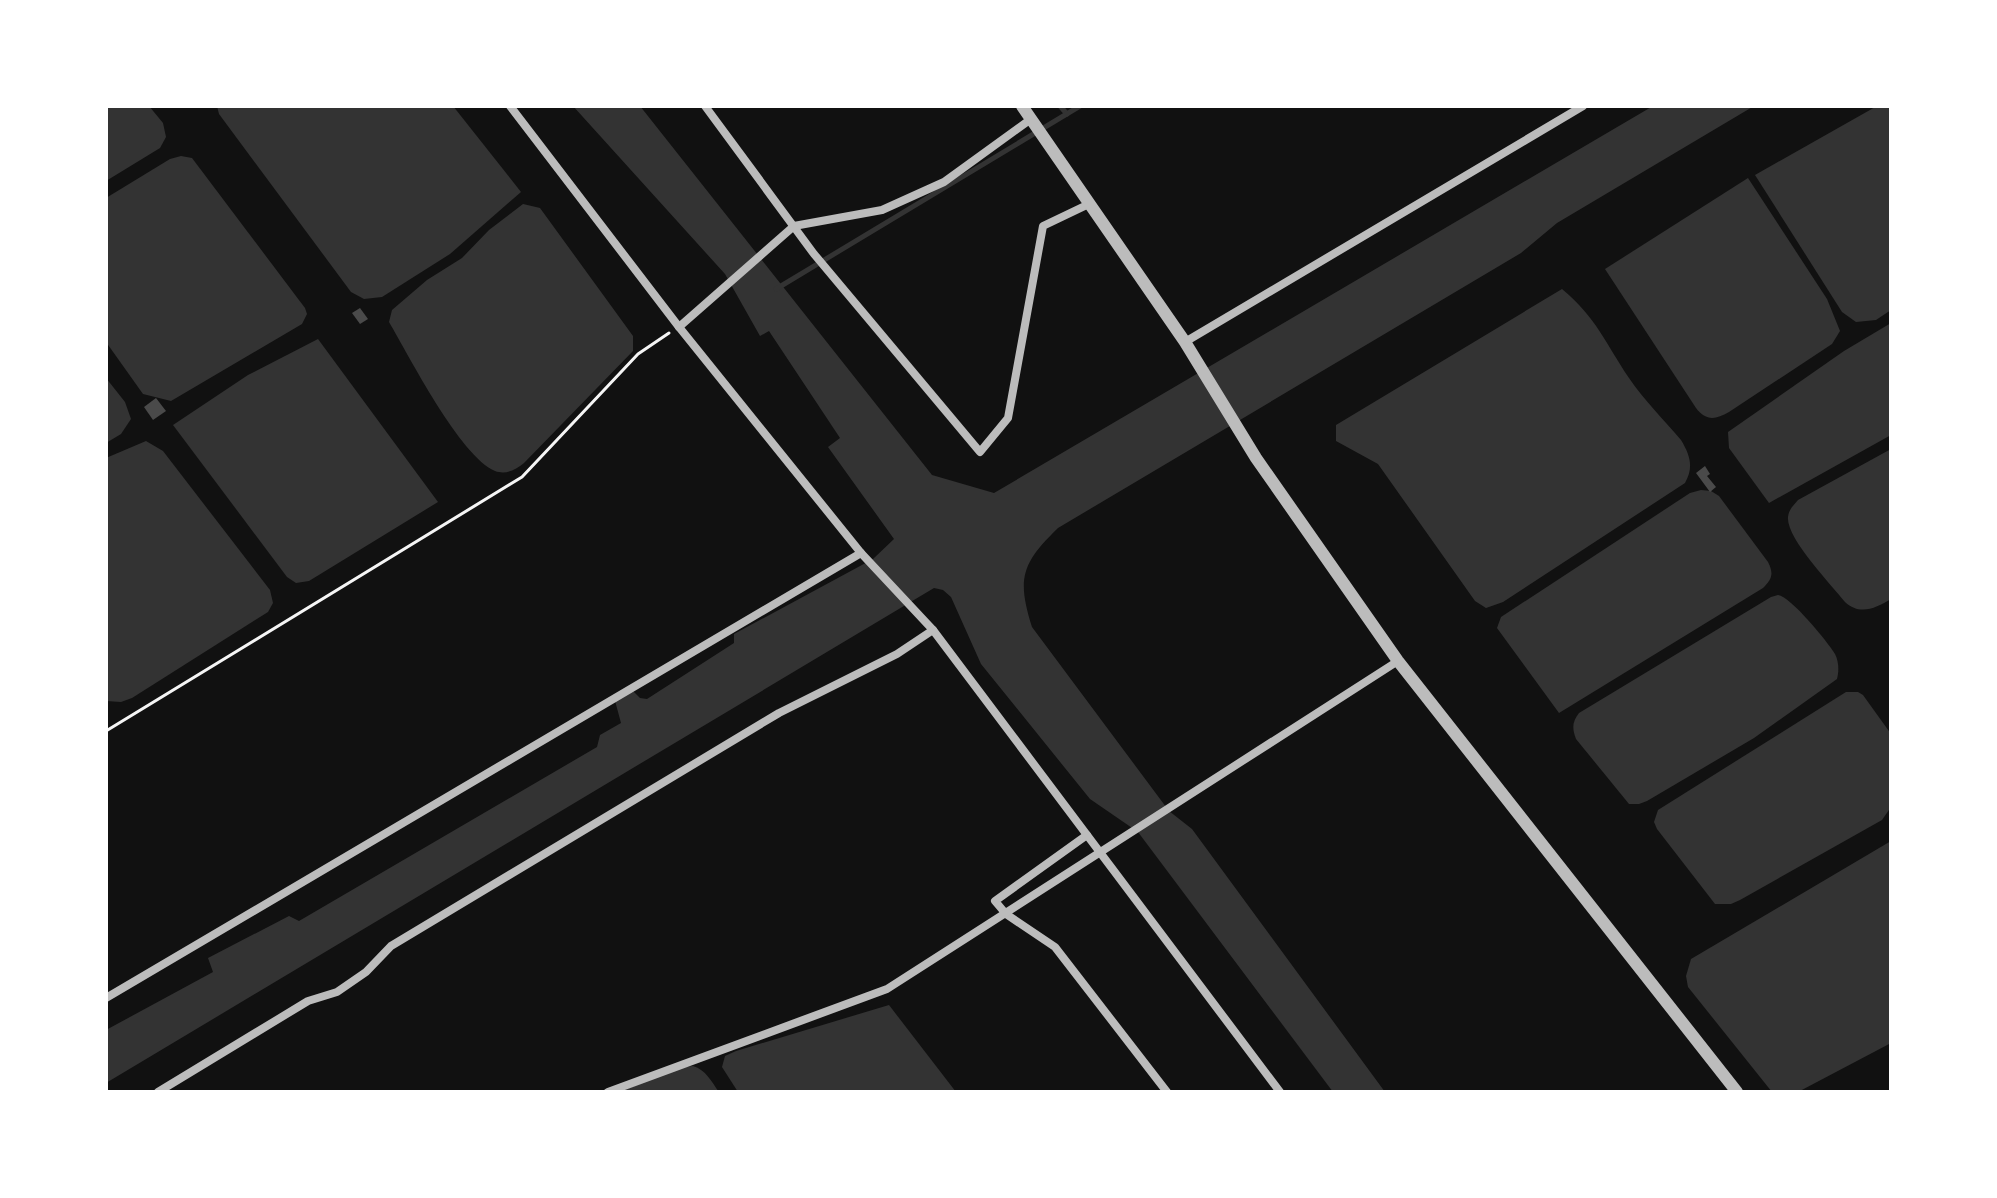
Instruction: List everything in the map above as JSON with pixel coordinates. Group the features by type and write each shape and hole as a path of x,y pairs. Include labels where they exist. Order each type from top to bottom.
{"street":[{"path":"510,106 679,327 861,553 933,630 1280,1092"},
{"path":"705,106 814,254 980,452 1008,418 1043,226 1089,204"},
{"path":"1022,106 1185,342 1256,458 1398,661 1737,1092"},
{"path":"1185,342 1583,106"},
{"path":"679,327 794,226 882,210 944,182 1036,124"},
{"path":"106,998 861,553"},
{"path":"158,1092 308,1001 337,992 366,972 391,946 779,713 897,654 933,630"},
{"path":"608,1092 887,989 1398,661"},
{"path":"1087,835 995,901 1006,914 1055,947 1167,1092"}],"path":[{"path":"106,731 522,477 638,354 679,327"}],"shaded area":[{"path":"106,106 149,106 163,123 166,137 160,148 106,181"},
{"path":"217,106 453,106 521,192 450,254 382,297 364,299 351,292 219,114"},
{"path":"573,106 640,106 932,475 994,493 1653,106 1754,106 1557,223 1521,253 1058,528 1030,562 1024,584 1032,627 1169,811 1192,829 1385,1092 1333,1092 1138,832 1090,799 981,664 951,597 943,590 934,588 106,1083 106,1030 213,972 208,958 289,916 299,921 597,747 600,735 621,723 614,697 632,690 640,698 647,699 734,643 734,634 873,559 894,539 828,447 840,438 769,331 760,336 725,274"},
{"path":"1877,106 1891,106 1891,310 1876,320 1856,322 1842,312 1755,175"},
{"path":"181,156 192,158 307,314 302,324 171,401 143,394 106,342 106,198 170,159"},
{"path":"1748,178 1827,299 1840,331 1832,344 1729,412 1711,418 1696,408 1605,269"},
{"path":"523,204 540,208 633,336 633,351 524,463 514,470 503,472 495,471 481,462 466,446 422,380 389,322 392,310 427,280 462,258 489,230"},
{"path":"1562,289 1592,320 1635,386 1681,440 1689,456 1689,472 1685,483 1503,602 1486,608 1475,601 1378,464 1336,441 1336,425"},
{"path":"1891,323 1891,435 1769,503 1729,448 1728,432 1844,351"},
{"path":"318,339 438,502 309,581 296,583 287,577 173,425 248,375"},
{"path":"106,378 125,402 131,419 121,434 106,443"},
{"path":"146,441 163,451 270,590 273,603 268,612 132,698 121,702 106,701 106,458"},
{"path":"1891,449 1891,599 1874,608 1856,609 1845,602 1801,548 1789,526 1788,517 1798,500"},
{"path":"1701,490 1719,496 1768,562 1771,576 1768,582 1763,588 1559,713 1497,628 1501,617 1690,493"},
{"path":"1778,595 1800,611 1831,648 1838,663 1837,679 1754,738 1647,801 1629,804 1576,739 1573,725 1579,713"},
{"path":"1846,692 1863,695 1891,734 1891,807 1882,820 1740,900 1731,904 1715,904 1657,829 1654,822 1658,810"},
{"path":"1891,841 1891,1043 1798,1092 1772,1092 1688,987 1686,976 1691,959"},
{"path":"889,1005 956,1092 738,1092 722,1067 725,1056 736,1051"},
{"path":"693,1066 705,1073 719,1092 619,1092 683,1067"}],"building":[{"path":"360,308 368,319 360,324 352,313"},
{"path":"156,398 166,411 153,420 144,407"},
{"path":"1705,466 1710,474 1707,476 1716,487 1710,492 1696,473"}],"waterway":[{"path":"1060,106 1067,114"},
{"path":"776,289 1080,106"}]}
